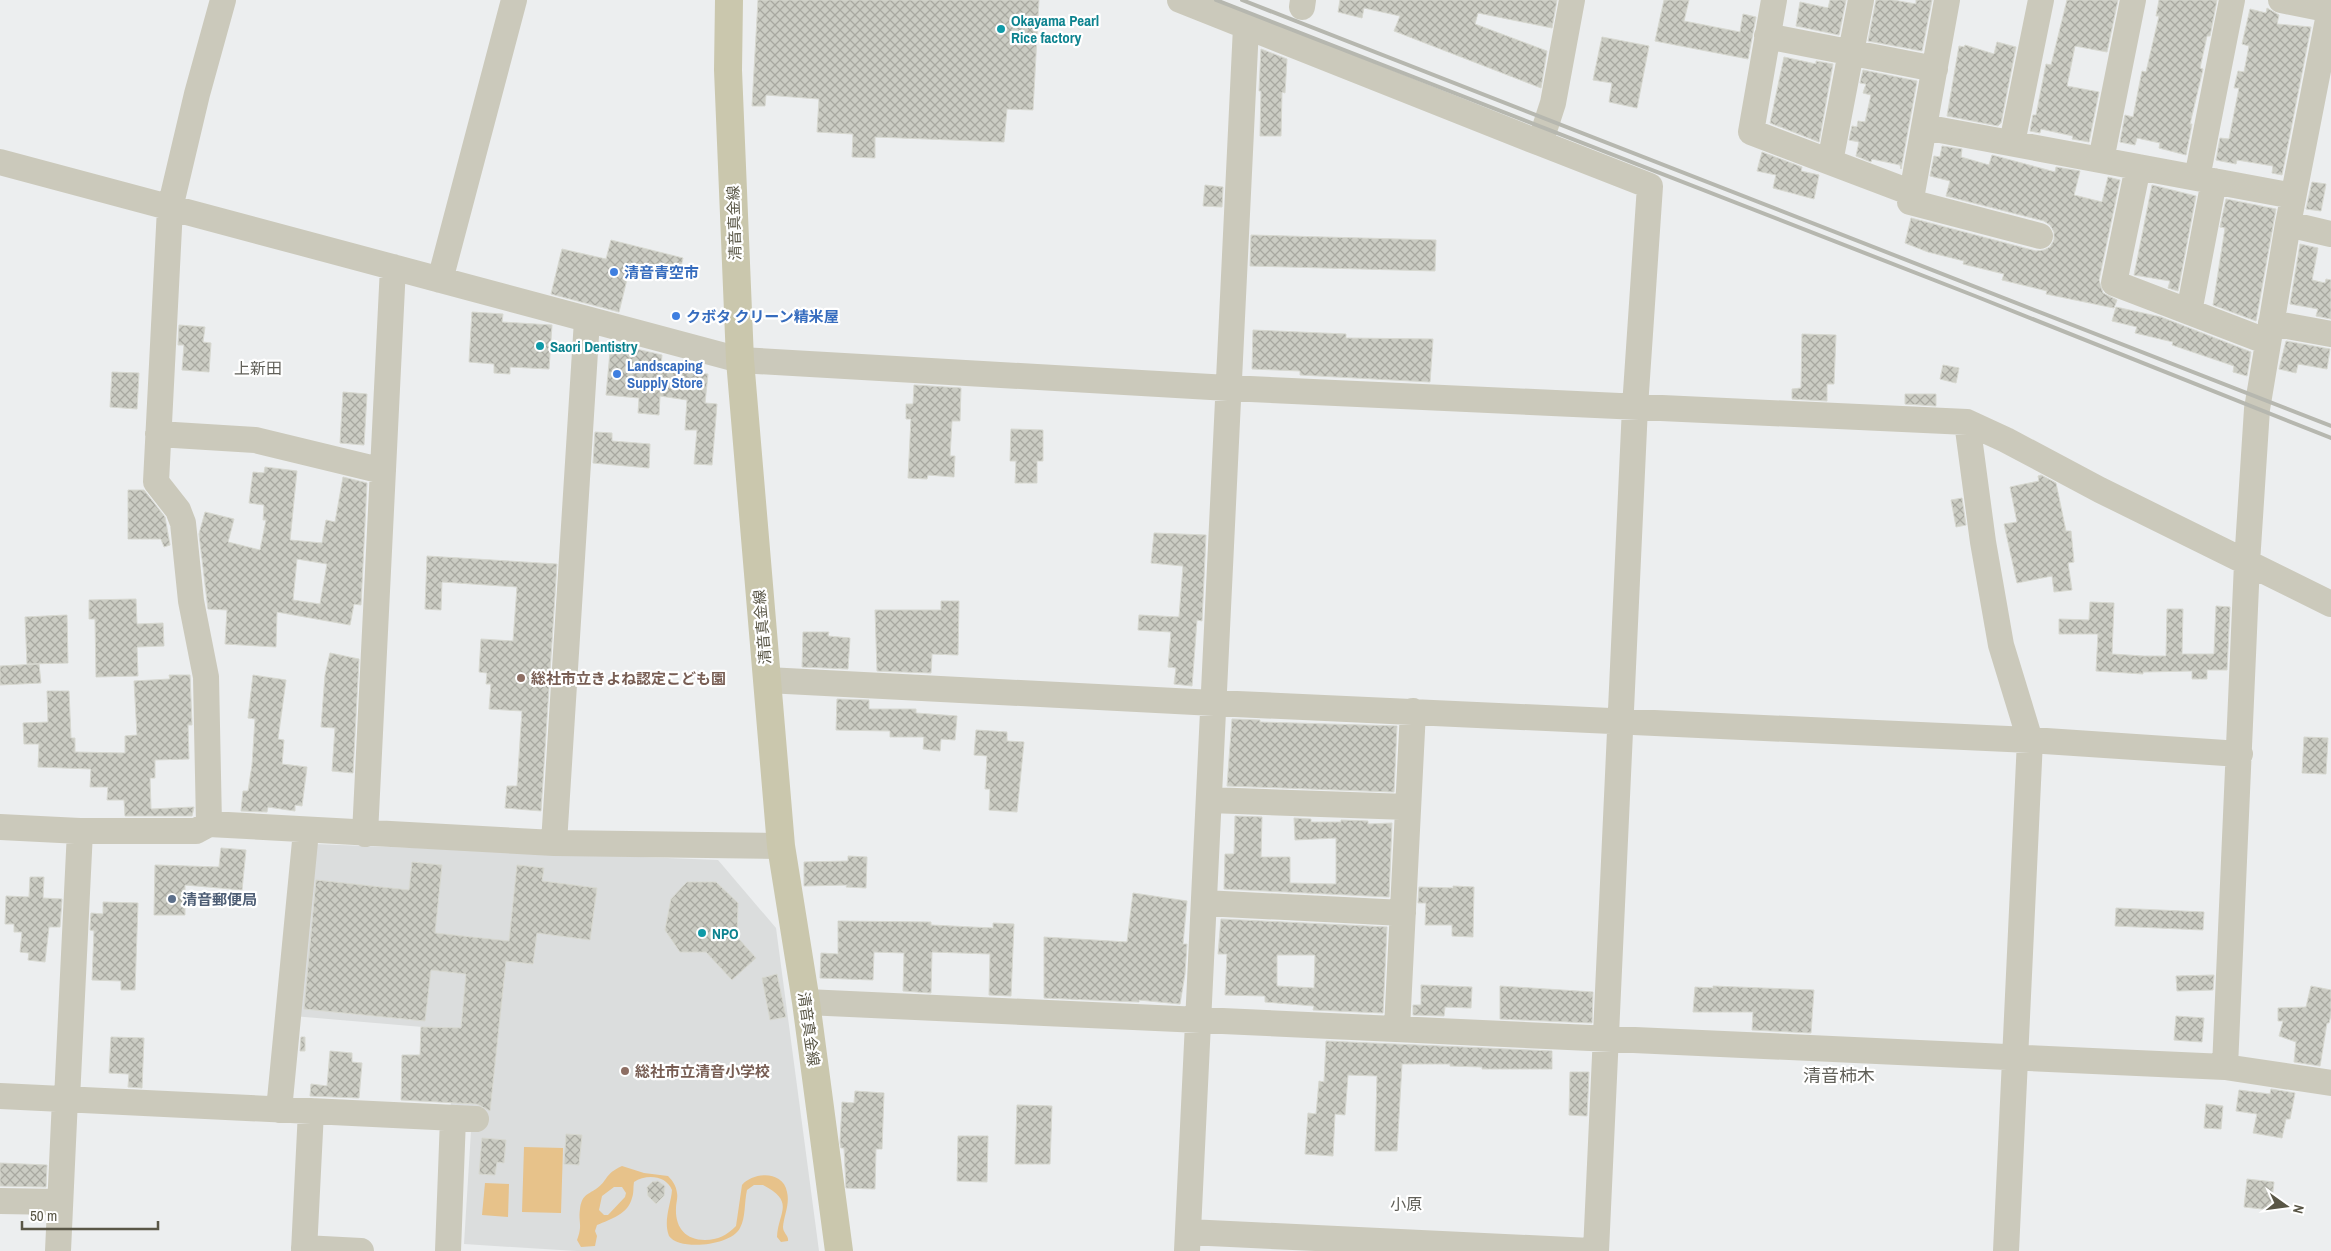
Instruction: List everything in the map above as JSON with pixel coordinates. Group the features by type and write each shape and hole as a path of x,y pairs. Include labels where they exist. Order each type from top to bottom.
{"main road":[{"name":"清音真金線","path":"729,0 728,70 740,360 781,846 806,1002 839,1251"}],"street":[{"path":"209,824 206,677 191,601 183,523 178,510 156,482 170,208 196,94 223,0"},
{"path":"440,280 514,0"},
{"path":"1180,0 1650,186 1635,407 1596,1251"},
{"path":"1540,144 1553,103 1572,0"},
{"path":"1774,0 1751,132 1912,193"},
{"path":"1830,162 1861,0"},
{"path":"1947,0 1910,202 2040,236"},
{"path":"2012,143 2041,0"},
{"path":"2101,160 2133,0"},
{"path":"2189,312 2232,0"},
{"path":"2225,1067 2247,563 2257,409 2293,196 2329,7 2281,0"},
{"path":"1246,27 1188,1241 1591,1251"},
{"path":"1767,36 1934,69"},
{"path":"1924,127 2293,196"},
{"path":"0,162 740,360 1228,388 1967,422 2331,604"},
{"path":"2138,167 2114,283 2189,312 2269,332 2331,334"},
{"path":"2288,224 2331,234"},
{"path":"366,834 393,267"},
{"path":"554,843 587,320"},
{"path":"1967,422 1983,542 2001,646 2030,740 2006,1251"},
{"path":"158,434 255,440 383,471"},
{"path":"767,680 1214,703 2030,740 2240,754"},
{"path":"1397,1028 1413,711"},
{"path":"1209,800 1408,807"},
{"path":"0,827 80,831 196,831 209,824 554,843 781,846"},
{"path":"279,1110 306,830"},
{"path":"58,1251 80,831"},
{"path":"1204,903 1403,913"},
{"path":"806,1002 2225,1067 2320,1083 2331,1083"},
{"path":"0,1096 464,1119 448,1251"},
{"path":"311,1111 304,1249 361,1251"},
{"path":"0,1201 60,1202"}],"shaded area":[{"name":"総社市立清音小学校","path":"314,844 718,860 776,928 819,1251 576,1251 464,1244 472,1115 450,1112 458,1030 293,1016"},
{"path":"524,1147 563,1148 561,1213 522,1212"},
{"path":"622,1166 644,1173 668,1176 677,1190 676,1215 679,1226 692,1238 705,1240 722,1236 736,1226 742,1185 760,1176 774,1177 784,1185 788,1196 783,1227 788,1241 781,1242 777,1237 783,1208 779,1197 763,1185 754,1185 747,1190 743,1219 740,1228 735,1234 727,1239 705,1244 683,1244 675,1241 669,1236 667,1230 672,1190 665,1181 650,1177 634,1182 630,1204 623,1212 597,1225 595,1246 581,1247 577,1240 580,1230 582,1201 585,1196 600,1186 616,1169","holes":["614,1187 622,1187 626,1193 625,1197 608,1215 604,1215 599,1210 602,1196"]},
{"path":"485,1183 509,1184 508,1217 482,1215"}],"building":[{"path":"758,0 1039,0 1033,110 1007,109 1004,142 875,137 875,158 852,157 853,134 817,132 819,99 766,95 765,106 752,106"},
{"path":"1340,0 1557,0 1552,28 1478,13 1475,24 1547,51 1541,88 1394,31 1400,16 1364,8 1362,18 1338,12"},
{"path":"1664,0 1689,0 1684,21 1740,32 1743,14 1756,17 1748,59 1655,41"},
{"path":"1830,0 1846,0 1839,35 1796,26 1800,2 1828,8"},
{"path":"1876,0 1893,0 1916,4 1916,0 1932,0 1922,51 1868,41"},
{"path":"2067,0 2118,0 2107,52 2075,46 2067,86 2099,92 2089,142 2072,139 2073,136 2041,129 2040,133 2030,131 2033,115 2036,115 2046,64 2051,65"},
{"path":"2159,0 2217,0 2210,36 2207,36 2200,68 2203,69 2190,124 2192,124 2186,155 2159,148 2160,143 2137,138 2135,145 2120,142 2125,115 2133,117 2142,71 2146,72 2159,16 2156,16"},
{"path":"2267,8 2279,15 2277,24 2311,27 2282,175 2272,173 2273,166 2237,160 2236,164 2216,160 2220,138 2229,139 2239,88 2234,88 2238,71 2244,72 2249,46 2242,44 2250,9 2266,13"},
{"path":"1602,37 1649,46 1637,108 1609,102 1612,83 1593,80"},
{"path":"1997,42 2016,47 2001,123 1998,126 1947,116 1959,46 1964,47 1965,45 1994,54"},
{"path":"1261,49 1287,59 1285,93 1282,92 1281,136 1260,136 1261,91 1259,91"},
{"path":"1784,57 1816,64 1816,61 1833,64 1819,142 1770,123"},
{"path":"1863,70 1917,81 1901,169 1900,165 1872,159 1871,162 1856,156 1859,142 1849,140 1852,126 1857,127 1858,121 1865,122 1871,95 1863,93 1866,84 1860,83"},
{"path":"1942,146 1962,149 1961,157 1989,165 1992,155 2055,172 2056,167 2080,171 2074,195 2102,202 2108,177 2120,180 2099,280 2103,293 2117,300 2114,308 2046,294 2047,291 2002,280 2004,274 1963,264 1964,261 1928,252 1905,243 1911,218 2036,251 2050,247 2054,240 2054,232 2050,225 2044,221 1946,196 1950,181 1930,176 1934,156 1940,157"},
{"path":"1762,152 1802,167 1801,171 1819,175 1814,199 1773,188 1776,175 1757,171"},
{"path":"2312,182 2326,184 2321,211 2306,209"},
{"path":"1205,185 1223,187 1222,207 1203,206"},
{"path":"2152,185 2196,196 2178,291 2168,288 2170,281 2134,275"},
{"path":"2226,199 2276,209 2256,321 2213,305 2225,228 2220,227"},
{"path":"1251,235 1436,240 1435,271 1250,266"},
{"path":"611,240 683,258 678,279 630,267 619,312 551,294 562,249 606,259"},
{"path":"2300,244 2318,248 2312,280 2325,283 2326,279 2331,280 2331,319 2316,316 2318,309 2290,304"},
{"path":"2116,307 2161,317 2251,352 2247,376 2233,372 2234,366 2172,345 2173,342 2135,333 2137,327 2112,321"},
{"path":"472,312 503,314 502,322 552,325 549,369 510,367 510,374 494,373 494,364 469,362"},
{"path":"179,325 205,327 203,342 211,343 209,372 182,370 184,345 178,345"},
{"path":"1253,330 1346,334 1346,338 1433,339 1430,382 1300,375 1300,371 1252,369"},
{"path":"1802,334 1836,335 1834,384 1827,384 1827,401 1792,399 1792,389 1801,388"},
{"path":"2286,341 2330,349 2327,369 2298,364 2296,373 2279,369"},
{"path":"632,348 662,355 661,366 666,366 666,371 708,374 705,403 717,404 712,465 694,464 697,430 685,430 687,400 660,396 659,415 638,413 639,398 606,395 610,352 632,353"},
{"path":"1943,365 1959,368 1956,383 1940,379"},
{"path":"112,372 139,373 137,409 110,407"},
{"path":"914,385 961,388 960,421 952,421 950,456 955,456 954,477 928,475 927,479 908,478 911,419 906,419 906,404 913,404"},
{"path":"343,392 367,394 364,445 340,443"},
{"path":"1905,394 1936,394 1936,406 1905,404"},
{"path":"1011,429 1043,430 1043,461 1037,461 1037,483 1015,483 1016,461 1010,461"},
{"path":"595,432 612,433 612,441 650,444 649,468 593,463"},
{"path":"265,467 297,471 290,540 322,543 326,520 335,522 343,477 367,483 361,605 354,604 350,625 277,612 276,647 225,644 227,610 208,609 199,534 205,512 234,519 228,542 260,550 266,520 263,520 264,505 249,503 253,472 264,473","holes":["297,559 327,564 320,604 293,600"]},
{"path":"2041,475 2056,483 2066,531 2071,531 2074,562 2068,563 2072,590 2054,592 2052,576 2017,583 2004,524 2017,522 2010,487 2039,481 2038,476"},
{"path":"128,490 144,490 165,517 170,545 164,547 161,539 128,539"},
{"path":"1962,498 1966,525 1956,527 1951,500"},
{"path":"1154,533 1206,535 1202,621 1197,620 1192,686 1174,684 1176,668 1168,667 1171,632 1138,630 1139,615 1179,617 1183,566 1151,563"},
{"name":"総社市立きよね認定こども園","path":"427,556 557,564 541,811 505,808 507,786 517,786 522,711 489,709 491,684 486,684 487,673 479,672 481,639 513,641 517,587 442,582 441,610 425,609"},
{"path":"136,599 137,624 163,623 164,646 137,647 138,676 96,677 95,619 89,619 89,600"},
{"path":"941,601 959,601 958,655 932,654 931,673 877,671 875,610 941,610"},
{"path":"2090,602 2114,603 2112,654 2143,656 2166,656 2167,609 2183,609 2182,654 2214,654 2216,606 2230,607 2227,670 2207,670 2207,679 2192,679 2192,671 2143,672 2143,674 2096,671 2098,634 2059,634 2059,619 2089,620"},
{"path":"67,615 68,663 27,664 25,617"},
{"path":"803,632 829,632 828,636 850,638 848,669 802,667"},
{"path":"330,653 359,659 353,773 332,771 335,728 321,727 325,675"},
{"path":"39,664 41,683 0,685 0,666"},
{"path":"169,675 190,675 192,725 188,725 189,759 155,760 155,778 150,778 151,809 194,807 192,816 125,816 124,800 107,800 108,787 90,787 91,769 38,767 39,744 24,744 23,723 48,722 47,691 69,691 71,738 75,738 75,752 125,753 125,736 137,735 134,681 170,679"},
{"path":"253,675 286,680 278,739 284,740 282,764 307,767 302,806 295,805 295,811 268,807 267,812 241,811 243,791 248,791 252,765 255,719 248,718"},
{"path":"837,699 869,700 869,709 916,709 916,713 957,716 955,740 941,739 940,751 923,749 924,737 890,737 890,731 836,730"},
{"path":"1232,719 1260,720 1260,722 1397,726 1394,792 1227,786"},
{"path":"976,730 1007,732 1007,741 1024,742 1017,812 989,810 990,789 985,789 987,756 974,755"},
{"path":"2304,737 2328,738 2326,774 2302,773"},
{"path":"1235,816 1262,817 1261,857 1290,857 1290,883 1336,884 1336,838 1295,840 1294,818 1311,819 1311,822 1341,822 1341,820 1368,821 1368,824 1392,823 1389,897 1224,889 1225,854 1234,854"},
{"path":"221,848 246,850 242,890 185,885 185,915 154,915 155,865 219,867"},
{"path":"848,856 867,857 866,888 846,887 847,885 804,886 804,862 848,861"},
{"path":"412,862 442,865 435,933 509,941 517,865 544,868 542,881 597,888 590,940 537,933 533,964 506,961 490,1111 477,1104 401,1100 402,1055 420,1055 421,1027 461,1028 466,974 431,970 425,1021 304,1009 316,880 409,890"},
{"path":"30,877 44,877 43,898 62,899 60,927 49,927 45,962 28,960 29,953 20,952 22,932 14,932 14,924 5,924 6,896 29,897"},
{"name":"NPO","path":"687,882 716,882 738,903 737,937 756,958 732,980 706,952 680,952 665,930 671,899"},
{"path":"1453,886 1474,887 1473,937 1452,936 1452,925 1425,925 1426,903 1418,903 1419,887 1453,888"},
{"path":"1133,893 1187,901 1183,944 1187,944 1185,974 1180,1004 1139,1000 1139,1002 1044,998 1044,937 1127,942"},
{"path":"103,902 138,903 135,990 121,990 121,981 92,980 94,931 90,930 91,913 103,914"},
{"path":"2116,908 2204,912 2203,930 2115,926"},
{"path":"1221,919 1387,927 1383,1013 1313,1010 1314,1006 1265,1002 1265,996 1225,995 1227,954 1218,954","holes":["1277,955 1315,955 1314,988 1277,986"]},
{"path":"838,921 931,922 931,925 993,928 993,923 1014,924 1011,996 989,995 990,954 932,952 931,993 903,991 904,953 874,952 873,980 820,978 821,953 838,954"},
{"path":"777,974 786,1017 770,1020 762,978"},
{"path":"2214,975 2213,990 2177,991 2176,976"},
{"path":"1421,985 1472,987 1471,1008 1445,1007 1444,1016 1413,1015 1413,1005 1421,1005"},
{"path":"1500,986 1593,992 1592,1023 1500,1019"},
{"path":"1713,986 1814,990 1811,1033 1752,1030 1753,1012 1693,1012 1695,987 1713,988"},
{"path":"2311,986 2331,990 2331,1015 2329,1023 2327,1023 2320,1066 2294,1062 2296,1042 2279,1036 2283,1021 2278,1021 2278,1008 2306,1007"},
{"path":"2176,1016 2204,1018 2202,1042 2174,1040"},
{"path":"111,1037 144,1038 142,1088 128,1087 129,1074 109,1073"},
{"path":"301,1037 305,1037 305,1051 300,1051"},
{"path":"1326,1041 1552,1051 1552,1069 1482,1069 1482,1067 1450,1066 1450,1064 1402,1064 1397,1151 1375,1151 1377,1076 1348,1075 1345,1115 1335,1114 1333,1156 1305,1154 1308,1113 1316,1114 1319,1081 1324,1082"},
{"path":"330,1051 352,1053 352,1062 362,1063 359,1098 310,1096 311,1084 327,1086"},
{"path":"1570,1072 1589,1072 1587,1116 1569,1115"},
{"path":"2271,1089 2295,1093 2290,1119 2286,1119 2282,1138 2253,1133 2257,1114 2236,1111 2239,1090 2270,1094"},
{"path":"855,1091 884,1093 882,1149 876,1149 875,1189 846,1188 844,1148 841,1148 840,1143 842,1102 854,1103"},
{"path":"2206,1104 2223,1106 2221,1129 2204,1128"},
{"path":"1017,1105 1052,1106 1050,1164 1015,1164"},
{"path":"566,1134 582,1135 579,1165 564,1164"},
{"path":"958,1136 988,1136 987,1182 957,1181"},
{"path":"482,1138 506,1140 504,1163 497,1162 495,1175 479,1174"},
{"path":"0,1163 47,1165 46,1187 0,1186"},
{"path":"2247,1179 2274,1182 2271,1210 2244,1207"},
{"path":"658,1181 665,1186 664,1196 656,1204 648,1196 647,1187 652,1182"}],"railway":[{"path":"1216,0 1975,296 2331,438"},
{"path":"1242,0 2331,426"}],"place":[{"name":"Okayama Pearl Rice factory","path":"1001,29"},
{"name":"清音青空市","path":"614,272"},
{"name":"クボタ クリーン精米屋","path":"676,316"},
{"name":"Saori Dentistry","path":"540,346"},
{"name":"Landscaping Supply Store","path":"617,374"},
{"name":"総社市立きよね認定こども園","path":"521,678"},
{"name":"清音郵便局","path":"172,899"},
{"name":"NPO","path":"702,933"},
{"name":"総社市立清音小学校","path":"625,1071"}],"district":[{"name":"上新田","path":"258,368"},
{"name":"清音柿木","path":"1839,1075"},
{"name":"小原","path":"1406,1204"}]}
